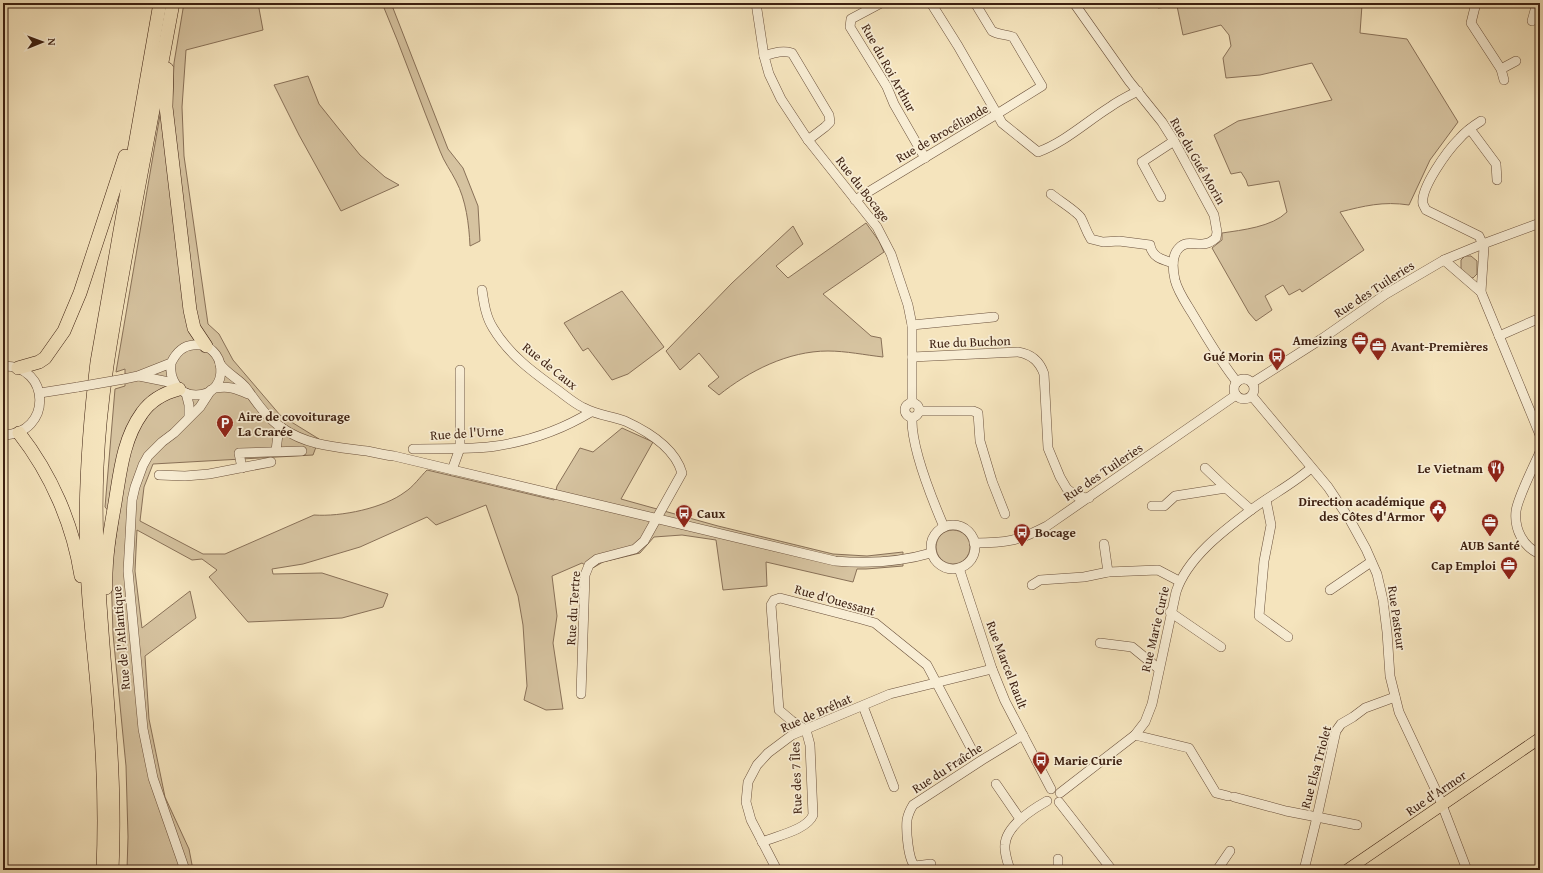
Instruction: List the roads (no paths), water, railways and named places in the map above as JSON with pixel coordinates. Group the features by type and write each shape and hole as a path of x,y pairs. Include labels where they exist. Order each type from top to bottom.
{"highway":[{"path":"102,870 104,835 103,772 86,550 87,469 90,424 98,362 160,3"},
{"path":"172,6 171,34 167,68 166,107 190,310 194,328 206,346"},
{"path":"112,870 114,838 113,768 96,546 97,467 101,412 117,303 172,6"},
{"path":"18,368 39,362 45,358 60,337 71,317 122,168 145,87"},
{"path":"107,687 110,663 106,578 107,560 120,472 128,439 141,414 156,399 168,392 180,388"},
{"path":"18,433 42,466 64,513 71,532 81,574 85,626 96,671"}],"main road":[{"name":"Rue d'Armor","path":"1346,870 1540,738"}],"street":[{"name":"Rue du Bocage","path":"756,3 764,56 769,74 781,100 808,140 877,227 891,254 908,305 912,326 912,403"},
{"name":"Rue du Roi Arthur","path":"881,3 851,20 850,27 887,87 894,104 925,158"},
{"path":"931,3 958,46 997,114 1042,86 1013,37 1006,33 992,31 975,3"},
{"name":"Rue du Gué Morin","path":"1074,3 1129,81 1162,122 1174,141 1214,215 1217,232 1216,238 1208,243 1185,244 1178,248 1173,263"},
{"path":"1476,3 1471,23 1501,69 1504,80"},
{"path":"1532,21 1537,3"},
{"path":"764,56 786,51 792,53 829,115 830,122 808,140"},
{"path":"1501,69 1516,61"},
{"name":"Rue de Brocéliande","path":"855,200 997,114 1002,123 1038,152 1059,142 1111,106 1138,92"},
{"path":"1481,121 1470,129 1449,149 1436,169 1425,191 1423,204 1426,210 1479,236 1484,247 1481,292 1540,435"},
{"path":"1470,129 1496,164 1497,180"},
{"path":"1161,197 1142,162 1174,141"},
{"path":"1051,194 1081,218 1084,227 1091,238 1103,242 1119,241 1150,245 1156,256 1173,263 1176,281 1180,292 1207,338 1238,382"},
{"name":"Rue des Tuileries","path":"1252,383 1323,338 1386,294 1444,260 1482,244 1540,223"},
{"path":"1444,260 1481,292"},
{"name":"Rue de Caux","path":"482,290 486,312 492,328 521,363 582,408 591,412"},
{"path":"912,326 994,317"},
{"path":"1499,336 1540,318"},
{"path":"189,417 189,405 170,372 171,363 175,355 181,349 189,345 198,344 206,346 216,354 220,364 226,372 247,388 267,415 281,427 297,438 322,446 366,451 452,470 835,561 860,563 875,562 932,553"},
{"name":"Rue du Buchon","path":"912,357 1018,352 1032,358 1042,368 1044,374 1048,448 1060,477 1068,489 1070,498 1069,511"},
{"path":"40,393 138,376 171,363"},
{"path":"213,389 220,377 220,364"},
{"path":"3,366 18,368 26,372 32,378 40,393 40,402 36,417 32,424 18,433 3,435"},
{"path":"452,470 460,448 460,370"},
{"path":"138,376 180,388 196,395 204,394 213,389 224,387 235,388 251,395"},
{"path":"1243,379 1247,379 1252,383 1254,388 1252,396 1243,399 1236,395 1234,387 1238,382 1243,379"},
{"name":"Rue de l'Atlantique","path":"185,870 153,778 143,729 128,571 132,500 139,474 148,456 200,406 213,389"},
{"name":"Rue des Tuileries","path":"974,543 1002,543 1020,539 1047,526 1236,395"},
{"name":"Rue Pasteur","path":"1252,396 1328,487 1350,520 1372,562 1377,574 1383,600 1388,632 1390,676 1399,712 1442,805 1467,870"},
{"path":"919,411 918,406 912,403 906,406 904,410 908,416 912,418 916,447 922,468 944,527"},
{"path":"912,418 916,416 919,411"},
{"path":"919,411 973,411 978,413 980,441 992,481 1006,514"},
{"path":"591,412 624,421 647,433 660,442 679,463 682,473 658,518"},
{"name":"Rue de l'Urne","path":"413,449 495,446 530,439 577,420 591,412"},
{"path":"276,451 278,434 281,427"},
{"path":"242,468 239,453 302,451"},
{"path":"1540,452 1516,510 1518,530 1522,539 1533,551 1540,554"},
{"path":"159,475 185,476 209,474 271,462"},
{"path":"1206,468 1251,510"},
{"name":"Rue Marie Curie","path":"1059,798 1135,735 1144,722 1152,704 1170,612 1179,581 1186,569 1208,545 1251,510 1311,468"},
{"path":"1152,506 1164,506 1175,496 1226,488"},
{"path":"1068,489 1078,496 1088,498"},
{"path":"1266,500 1271,525 1264,561 1259,616 1288,637"},
{"name":"Rue du Tertre","path":"582,694 585,575 588,565 597,559 636,549 644,541 658,518"},
{"path":"952,525 959,526 966,530 972,536 974,543 972,558 959,568 950,569 942,566 936,561 932,553 931,545 937,531 952,525"},
{"path":"1104,544 1108,572"},
{"path":"1330,590 1372,562"},
{"name":"Rue Marcel Rault","path":"959,568 1004,701 1051,789"},
{"path":"1032,585 1040,580 1084,577 1108,572 1158,570 1179,581"},
{"name":"Rue d'Ouessant","path":"806,730 779,710 771,605 774,600 780,598 861,618 875,624 927,665 971,748"},
{"path":"1170,612 1221,647"},
{"path":"1100,643 1132,646 1159,670"},
{"name":"Rue de Bréhat","path":"777,870 751,820 746,802 748,782 756,765 768,753 792,735 890,694 936,684 992,669"},
{"name":"Rue Elsa Triolet","path":"1135,735 1189,748 1216,793 1286,811 1317,817 1336,731 1341,724 1353,718 1365,708 1395,697"},
{"path":"863,706 894,787"},
{"name":"Rue des 7 Îles","path":"762,842 804,826 811,820 813,815 810,745 806,730"},
{"name":"Rue du Fraîche","path":"931,864 916,866 911,859 907,820 909,811 913,805 1023,735"},
{"path":"996,784 1020,819"},
{"path":"1059,798 1052,804 1047,801 1045,794 1051,789 1056,789 1059,798 1112,870"},
{"path":"1010,870 1005,846 1010,831 1020,819 1047,801"},
{"path":"1304,870 1317,817 1357,825"},
{"path":"1217,870 1230,851"},
{"path":"1058,859 1058,870"}],"place":[{"name":"Ameizing","path":"1360,355"},
{"name":"Avant-Premières","path":"1378,361"},
{"name":"Gué Morin","path":"1277,371"},
{"name":"Aire de covoiturage La Crarée","path":"225,438"},
{"name":"Le Vietnam","path":"1496,483"},
{"name":"Direction académique des Côtes d'Armor","path":"1438,523"},
{"name":"Caux","path":"684,528"},
{"name":"AUB Santé","path":"1490,537"},
{"name":"Bocage","path":"1022,547"},
{"name":"Cap Emploi","path":"1509,580"},
{"name":"Marie Curie","path":"1041,775"}]}
